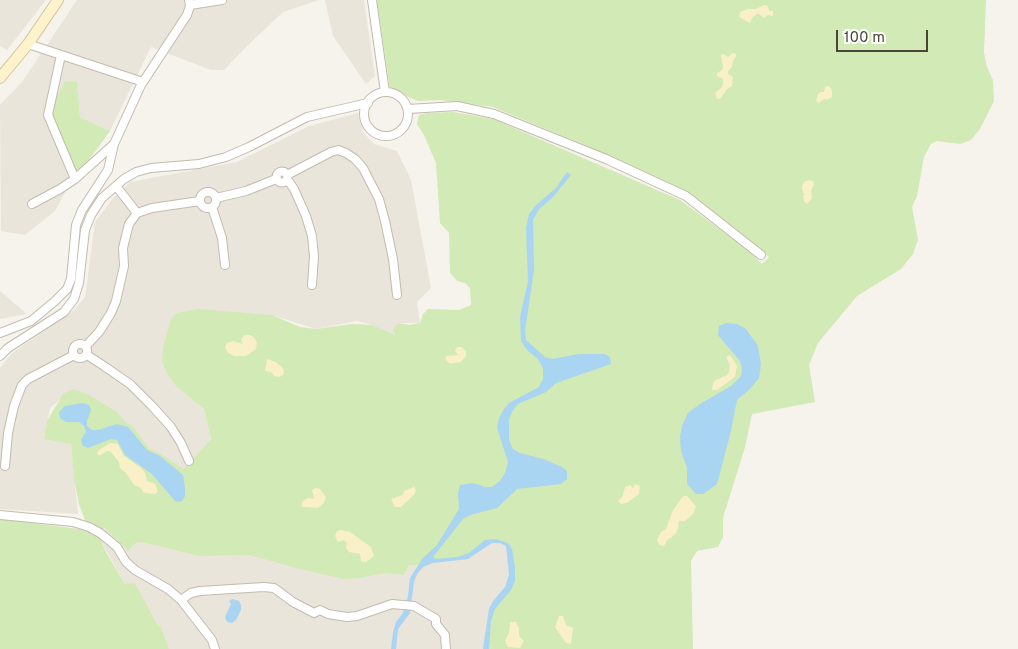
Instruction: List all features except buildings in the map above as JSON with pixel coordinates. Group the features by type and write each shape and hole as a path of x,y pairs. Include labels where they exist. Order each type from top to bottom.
{"street":[{"path":"0,78 28,44 58,0"},
{"path":"0,333 31,321 55,302 67,289 72,272 76,225 82,210 108,170 114,144 143,82 187,15 189,3 222,0"},
{"path":"372,0 385,92"},
{"path":"28,44 143,82"},
{"path":"61,55 48,115 75,179"},
{"path":"385,92 399,97 408,109 408,116 403,130 390,136 376,134 366,124 365,110 368,103 378,94 385,92"},
{"path":"0,356 8,348 64,312 74,300 79,283 85,230 91,215 102,198 124,179 136,172 151,168 199,164 226,156 249,147 307,117 368,103"},
{"path":"408,109 457,106 494,114 606,159 686,196 761,255"},
{"path":"32,204 75,179 114,144"},
{"path":"287,177 331,152 338,150 346,152 364,168 379,199 391,249 397,295"},
{"path":"216,198 246,191 276,179 276,175 279,172 285,172 306,216 312,236 314,256 312,285"},
{"path":"116,186 137,214"},
{"path":"206,193 213,194 216,198 216,204 212,207 204,207 200,201 206,193"},
{"path":"86,346 99,332 116,301 124,266 124,248 129,224 137,214 152,208 200,201"},
{"path":"212,207 222,238 225,265"},
{"path":"74,355 75,346 79,344 86,346"},
{"path":"74,355 80,358 86,355 88,350 86,346"},
{"path":"5,466 8,433 14,406 22,385 28,379 74,355"},
{"path":"86,355 130,384 152,406 176,435 189,461"},
{"path":"0,515 73,522 100,533 117,546 126,562 135,570 168,588 182,600 212,640 216,649"},
{"path":"182,600 191,593 200,591 264,587 274,588 293,602 314,613 320,610 328,614 347,618 392,604 414,606 436,619 439,630 446,635 446,649"}],"shaded area":[{"path":"0,0 46,0 7,50 0,46"},
{"path":"77,0 319,0 283,12 224,70 211,70 151,47 110,131 80,117 77,83 48,115 70,183 55,211 25,235 1,231 0,105 22,82"},
{"path":"325,0 364,0 375,76 366,84 333,36"},
{"path":"358,113 363,132 374,144 397,151 411,180 431,288 417,302 420,323 398,323 394,335 373,325 357,321 316,329 272,315 177,387 204,409 211,439 183,469 149,448 73,389 50,408 44,438 71,444 78,514 0,509 0,368 11,354 74,310 85,297 95,222 113,198 130,182 237,162 309,126"},
{"path":"0,291 27,314 0,319"},
{"path":"102,529 392,569 429,562 488,542 497,541 507,544 512,574 486,649 162,649 102,543"}],"green space":[{"path":"378,0 986,0 984,53 987,67 993,80 994,101 980,129 971,140 960,144 937,141 931,144 924,157 917,196 912,207 918,240 913,254 901,269 857,296 818,343 809,365 815,402 752,414 745,447 723,518 723,537 718,547 697,551 691,561 693,649 486,649 491,614 511,583 507,544 497,541 488,542 465,558 408,566 404,575 385,573 343,579 250,555 199,556 142,542 135,543 128,551 105,528 102,529 102,543 106,552 125,584 134,583 140,592 155,621 161,628 169,649 0,649 0,519 79,529 85,520 79,504 74,479 71,444 44,439 47,421 63,394 73,389 89,395 117,412 126,423 133,427 149,448 183,469 211,439 204,409 177,387 167,374 162,360 163,348 171,319 177,313 198,309 272,315 300,327 316,329 352,324 373,325 395,335 393,330 398,323 409,325 420,323 423,314 428,309 459,310 471,305 470,288 465,283 457,281 450,273 449,233 440,223 436,163 417,124 419,115 453,112 493,119 680,200 748,250 762,264 769,257 731,225 681,189 587,146 493,107 440,100 418,101 390,89"},
{"path":"65,81 77,82 80,117 110,131 75,179 48,115"}],"sand":[{"path":"764,5 768,6 769,11 773,11 773,16 768,15 764,18 758,13 752,18 750,23 739,17 740,12 747,9 756,9"},
{"path":"732,53 736,54 736,56 728,74 733,77 732,86 727,89 721,98 717,99 715,93 722,87 723,83 723,79 717,76 717,73 723,67 721,56 723,54 728,57"},
{"path":"825,87 831,88 832,97 824,99 819,103 816,101 818,94 824,92"},
{"path":"813,181 814,184 811,191 812,198 807,204 804,201 803,196 805,194 803,193 802,186 804,182"},
{"path":"244,335 254,337 257,343 256,349 246,356 234,356 228,353 225,347 227,343 233,341 243,344 241,339"},
{"path":"457,347 462,347 466,351 466,356 461,362 450,364 446,360 446,356 458,355 455,351"},
{"path":"730,355 737,366 735,377 717,390 712,390 713,383 729,372 730,365 726,357"},
{"path":"267,359 276,362 283,368 284,374 280,377 265,371"},
{"path":"110,443 118,444 123,455 141,468 145,473 147,481 155,484 158,492 155,494 146,493 134,485 120,468 119,462 111,452 107,451 98,455 99,450"},
{"path":"635,484 640,486 639,494 627,503 621,504 618,501 622,497 625,487 630,485 633,488"},
{"path":"414,487 416,490 414,495 401,507 395,507 391,499 403,495 404,491"},
{"path":"315,488 320,489 326,497 324,503 318,508 302,507 302,502 307,498 314,499 312,490"},
{"path":"683,496 687,496 696,506 693,514 685,521 679,521 676,533 668,539 664,546 659,545 657,540 661,532 666,529 673,510"},
{"path":"337,531 350,532 371,547 374,556 366,562 361,561 360,554 349,552 346,548 347,543 344,540 338,542 335,536"},
{"path":"559,616 563,616 566,625 573,628 571,644 566,643 555,627"},
{"path":"510,622 516,622 519,636 524,641 520,648 508,647 505,641 509,633"}],"water":[{"path":"567,172 571,175 552,198 539,209 533,220 534,270 525,331 526,340 545,357 552,359 579,354 605,354 610,357 611,364 556,383 546,392 518,404 509,419 509,440 513,449 562,467 567,471 567,479 561,484 517,489 497,508 470,515 463,519 433,557 436,559 457,557 469,553 485,540 496,539 508,543 512,549 515,581 511,590 495,609 491,621 489,649 483,649 489,609 505,587 509,575 506,546 500,543 492,543 468,559 433,563 423,567 417,574 414,582 410,613 398,629 396,649 391,649 396,622 403,613 408,596 410,578 423,558 437,545 459,509 458,493 460,485 473,483 492,487 500,481 505,473 508,462 497,428 499,418 509,403 539,387 543,379 543,368 537,358 528,351 521,341 520,317 528,281 526,228 529,214 536,205 556,188"},
{"path":"726,323 737,324 746,329 758,346 761,364 759,378 737,400 717,484 703,494 696,494 687,484 687,468 681,451 680,437 682,426 688,413 731,386 741,376 740,361 718,335 719,326"},
{"path":"83,403 89,405 91,410 87,426 92,430 117,424 128,427 147,450 160,456 183,475 185,496 182,501 176,502 152,474 125,455 117,440 111,439 88,448 83,446 81,440 86,432 84,426 79,422 66,422 60,418 59,412 65,406"},
{"path":"232,599 239,601 241,610 236,620 232,623 227,622 225,617 231,604 229,601"}]}
